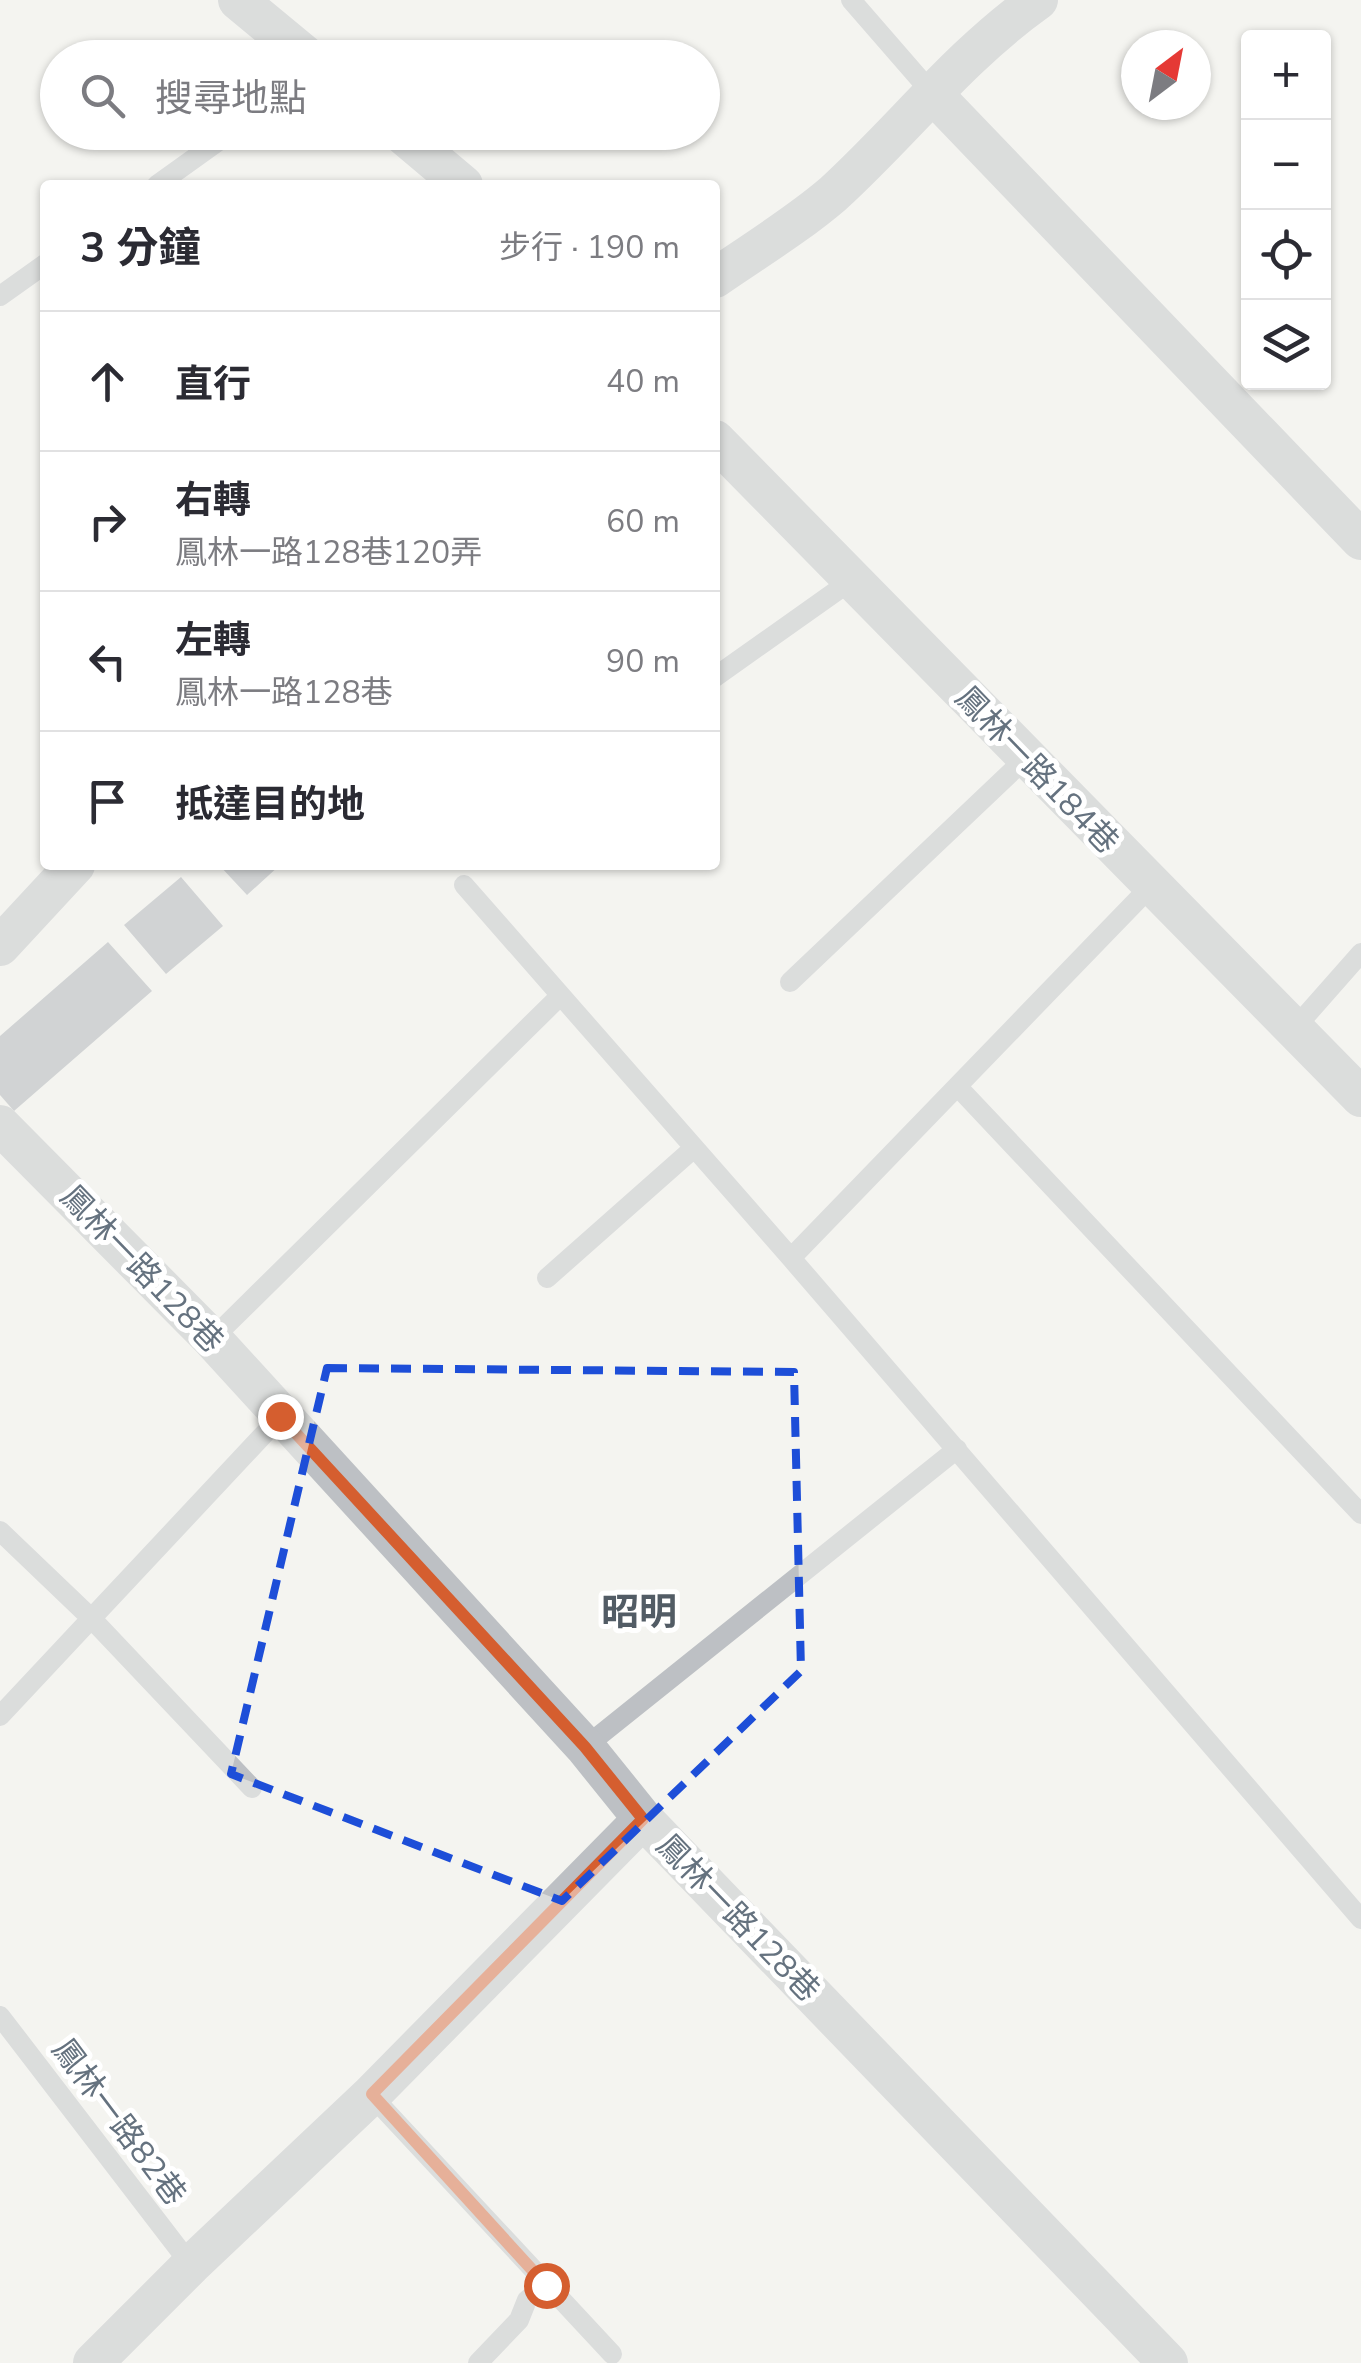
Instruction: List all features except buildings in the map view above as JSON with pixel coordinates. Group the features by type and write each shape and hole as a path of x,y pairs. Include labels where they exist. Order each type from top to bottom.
{"street":[{"path":"238,0 286,40"},
{"path":"720,274 832,195 931,92 1006,23 1038,0"},
{"path":"931,92 1361,540"},
{"path":"421,150 457,180"},
{"name":"鳳林一路184巷","path":"720,445 1361,1097"},
{"path":"0,946 70,870"},
{"name":"鳳林一路128巷","path":"0,1126 212,1339 585,1747 643,1819 1168,2363"},
{"path":"93,2363 190,2265 372,2094 643,1819"}],"lane":[{"path":"851,0 931,92"},
{"path":"164,180 206,150"},
{"path":"0,296 40,268"},
{"path":"720,674 852,580"},
{"path":"790,982 1026,758"},
{"path":"464,885 792,1258 1361,1919"},
{"path":"792,1258 1151,886"},
{"path":"1294,1029 1361,953"},
{"path":"212,1339 559,997"},
{"path":"958,1086 1361,1514"},
{"path":"547,1278 694,1148"},
{"path":"0,1716 280,1416"},
{"path":"585,1747 957,1449"},
{"path":"0,1531 92,1618 252,1788"},
{"name":"鳳林一路82巷","path":"0,2016 190,2265"},
{"path":"372,2094 612,2354"},
{"path":"478,2363 519,2320 527,2300 546,2285"}],"highlighted area":[{"path":"327,1368 794,1372 801,1671 562,1901 231,1774"}],"district":[{"name":"昭明","path":"639,1612"}],"route":[{"path":"280,1416 585,1747 643,1819 372,2094 546,2285"}]}
